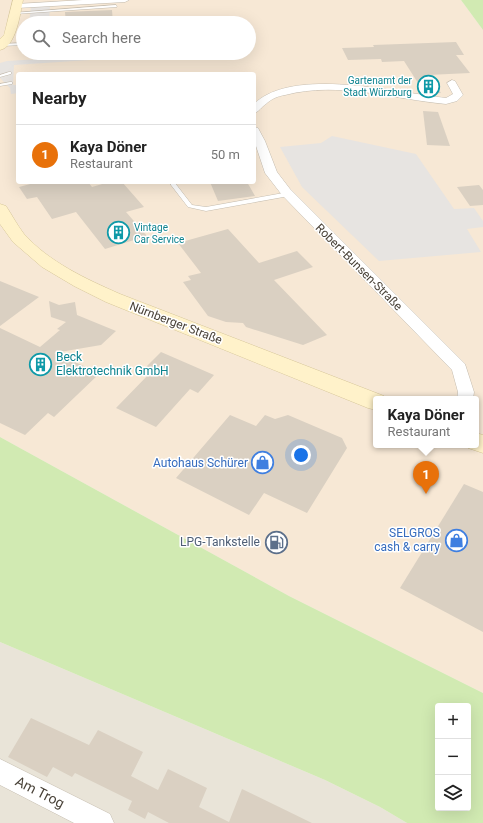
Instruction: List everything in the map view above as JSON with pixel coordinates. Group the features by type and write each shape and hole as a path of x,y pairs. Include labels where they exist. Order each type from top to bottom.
{"street":[{"path":"1,46 9,34 16,6 54,2 125,0"},
{"path":"256,107 260,102 286,91 326,88 359,88 446,101 453,99 458,95 452,83"},
{"name":"Robert-Bunsen-Straße","path":"256,134 271,172 289,194 330,238 459,368 466,392 465,396"},
{"name":"Nürnberger Straße","path":"0,209 15,234 58,269 87,287 373,401"},
{"name":"Am Trog","path":"0,772 101,823"}],"lane":[{"path":"16,6 116,6"},
{"path":"1,46 16,45"},
{"path":"0,76 9,73"},
{"path":"0,85 10,83"},
{"path":"173,184 190,206 206,209 289,194"}],"shaded area":[{"path":"0,0 461,0 483,30 483,693 289,596 0,437"},
{"path":"50,6 49,16 30,16 31,7"},
{"path":"90,60 14,65 13,85 16,85 16,93 11,94 10,88 0,78 0,63 7,61"},
{"path":"332,136 416,154 454,209 474,208 483,221 483,227 467,229 481,252 379,261 302,187 280,147 321,143"},
{"path":"0,642 325,780 380,807 407,823 0,823"}],"green space":[{"path":"461,0 483,0 483,30"},
{"path":"0,437 289,596 483,693 483,823 407,823 380,807 325,780 0,642"}],"building":[{"path":"112,10 112,16 65,16 65,12"},
{"path":"456,42 464,55 456,55 470,73 428,75 441,93 425,94 404,61 382,62 381,59 348,60 342,48 374,47 373,45"},
{"path":"423,111 438,112 450,146 427,145"},
{"path":"30,184 90,184 92,187 102,184 124,184 144,207 126,212 147,236 105,249 76,212 52,219 37,197 27,199 19,187"},
{"path":"211,184 248,184 255,196 218,201"},
{"path":"479,185 483,190 483,205 470,206 457,187"},
{"path":"228,229 259,263 297,251 313,267 274,280 327,335 303,345 246,327 243,323 226,322 208,316 183,282 191,280 188,276 201,273 178,243"},
{"path":"0,281 39,297 0,326"},
{"name":"Beck Elektrotechnik GmbH","path":"49,301 59,305 75,302 77,315 116,331 101,345 54,353 100,373 54,417 48,413 25,435 0,423 0,328 40,347 60,330 57,329 66,322 51,317"},
{"path":"161,352 214,375 198,393 190,389 156,427 116,408 151,372 144,369"},
{"name":"Autohaus Schürer","path":"230,415 256,426 265,415 275,419 288,415 342,438 347,448 307,513 264,493 249,515 176,478"},
{"name":"SELGROS cash & carry","path":"464,484 483,492 483,632 400,588"},
{"path":"31,718 89,745 98,730 143,752 131,776 158,790 168,769 207,788 199,807 229,822 242,789 312,823 169,823 148,812 145,819 128,810 132,801 75,773 72,777 53,767 47,777 8,757"}],"place":[{"name":"Gartenamt der Stadt Würzburg","path":"428,86"},
{"name":"Vintage Car Service","path":"118,233"},
{"name":"Beck Elektrotechnik GmbH","path":"40,364"},
{"name":"Autohaus Schürer","path":"263,463"},
{"name":"Kaya Döner","path":"426,494"},
{"name":"SELGROS cash & carry","path":"456,540"},
{"name":"LPG-Tankstelle","path":"276,542"}]}
